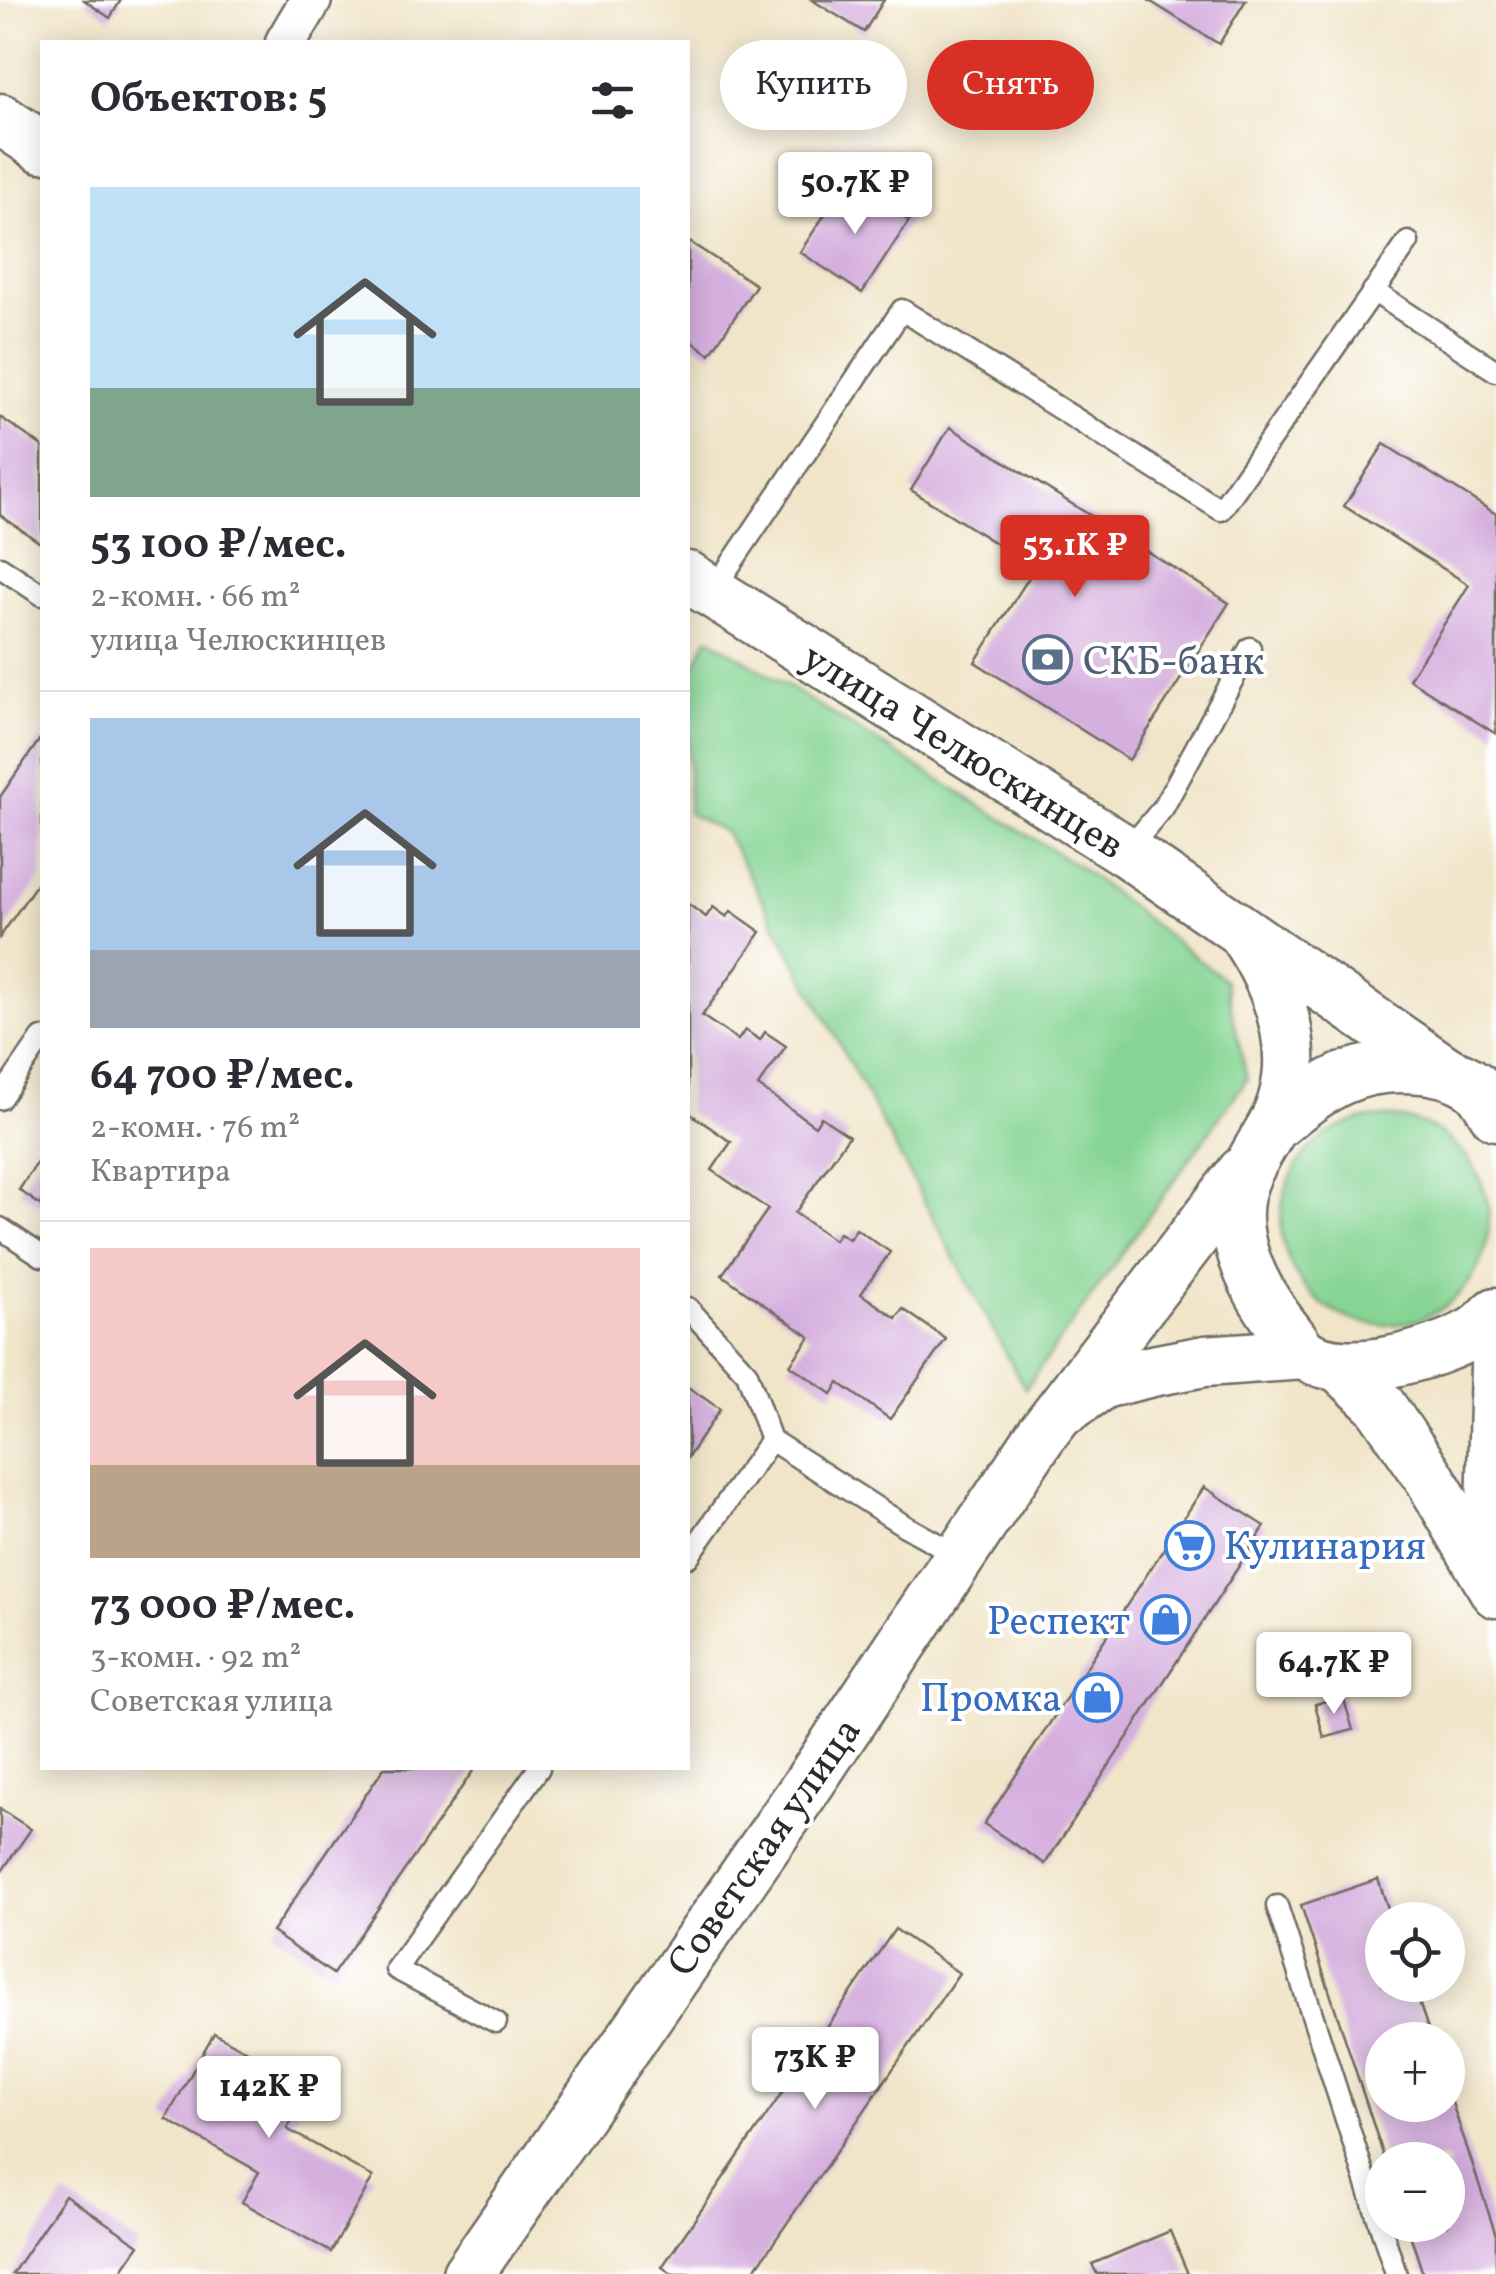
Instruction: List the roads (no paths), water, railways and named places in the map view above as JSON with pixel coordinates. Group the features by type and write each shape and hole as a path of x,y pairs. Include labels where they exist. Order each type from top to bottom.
{"street":[{"path":"287,40 311,0"},
{"path":"0,119 40,146"},
{"name":"улица Челюскинцев","path":"700,584 1127,852 1479,1092"},
{"path":"1238,927 1262,961 1287,1020 1286,1092 1274,1126"},
{"path":"1274,1126 1311,1094 1352,1073 1390,1065 1479,1092"},
{"name":"Советская улица","path":"468,2274 806,1786 1055,1415 1244,1172 1274,1126"},
{"path":"1244,1172 1237,1220 1246,1262 1266,1306 1321,1359 1379,1404 1428,1475 1496,1592"},
{"path":"1055,1415 1103,1383 1205,1361 1321,1359 1384,1364 1428,1352 1476,1332 1496,1313"},
{"path":"1496,1366 1492,1511 1496,1548"}],"lane":[{"path":"700,584 902,310 1220,510 1408,242"},
{"path":"1373,291 1496,371"},
{"path":"0,567 40,595"},
{"path":"1127,852 1162,808 1250,648"},
{"path":"0,1099 40,1041"},
{"path":"0,1228 40,1255"},
{"path":"690,1310 747,1373 771,1440 959,1556"},
{"path":"690,1555 771,1440"},
{"path":"496,2022 396,1969 538,1770"},
{"path":"1276,1906 1396,2274"}],"place":[{"name":"СКБ-банк","path":"1048,660"},
{"name":"Кулинария","path":"1189,1545"},
{"name":"Респект","path":"1165,1620"},
{"name":"Промка","path":"1097,1697"}]}
